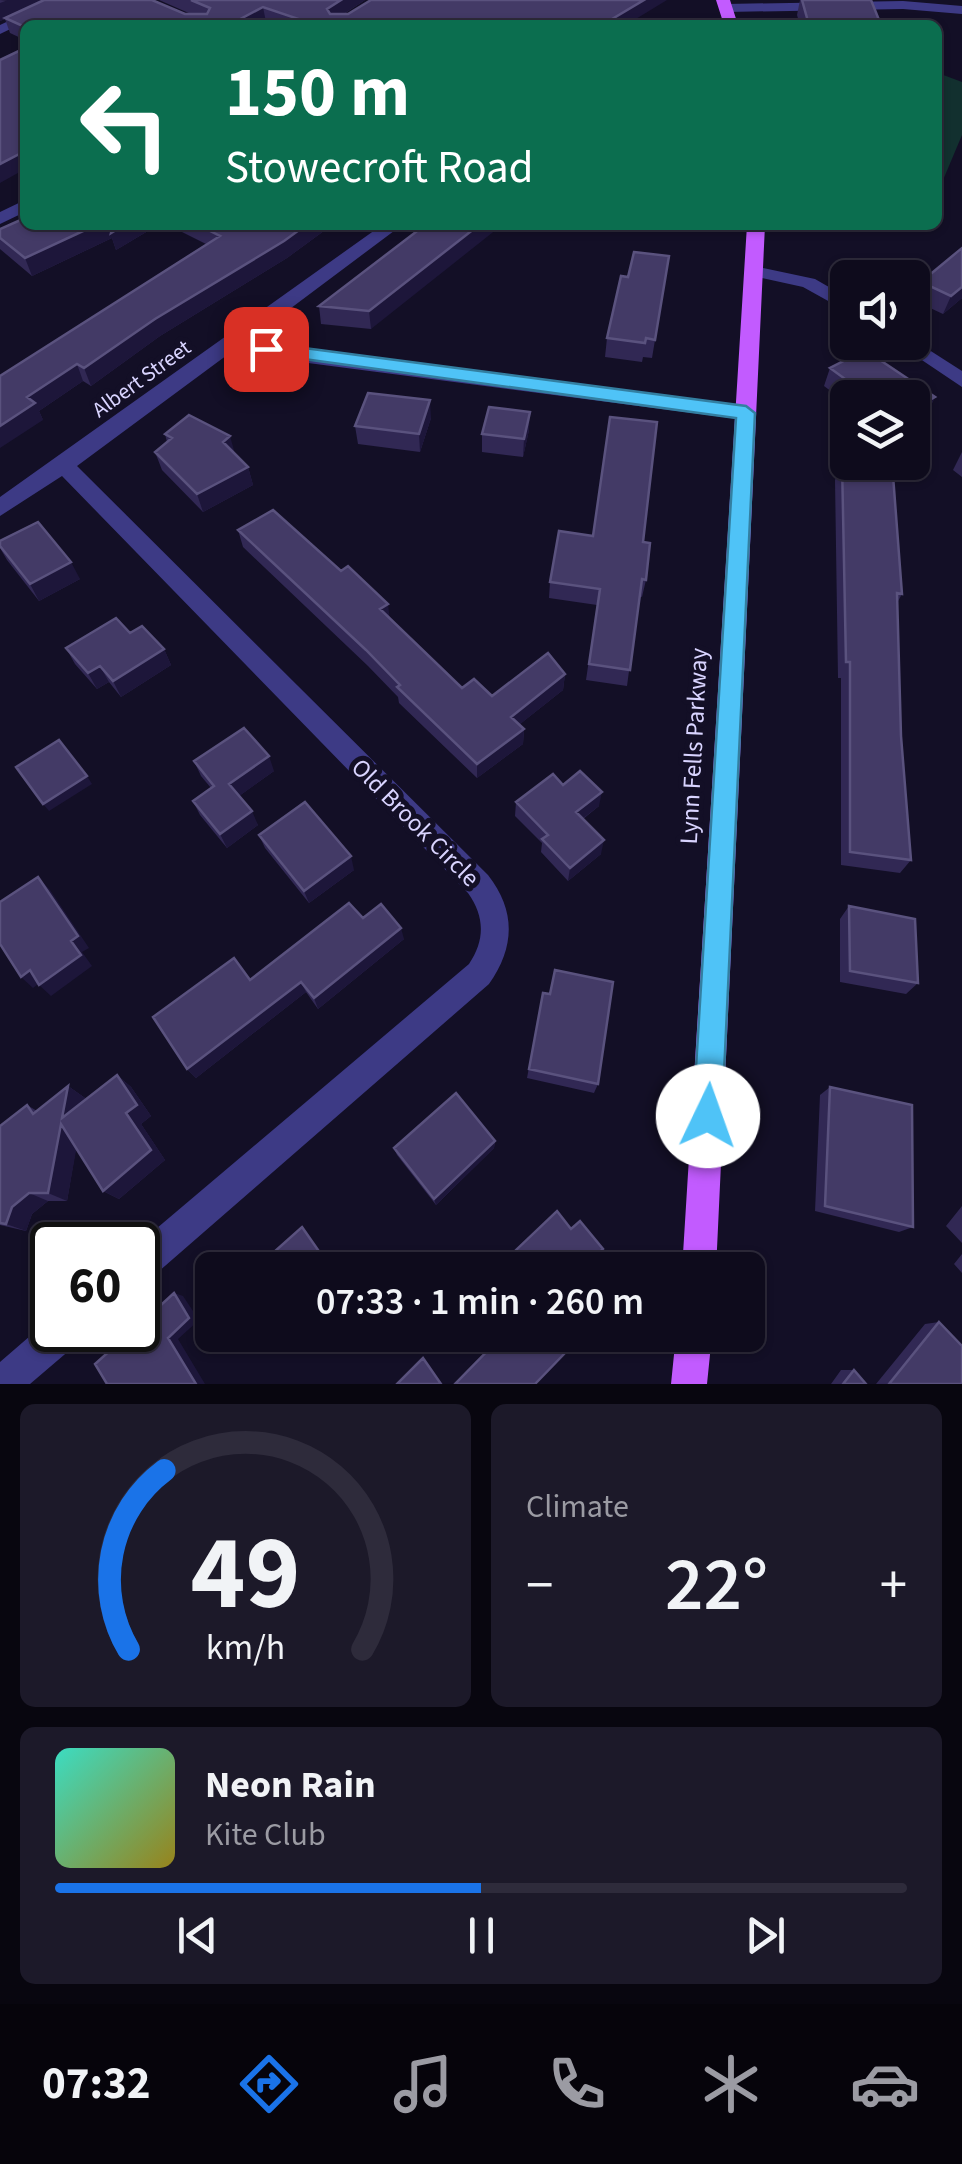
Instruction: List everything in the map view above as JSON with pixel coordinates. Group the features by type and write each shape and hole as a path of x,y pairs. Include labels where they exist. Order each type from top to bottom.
{"main road":[{"name":"Lynn Fells Parkway","path":"700,1252 756,230"},
{"path":"689,1384 692,1352"}],"street":[{"path":"21,20 64,0"},
{"path":"724,4 886,5 962,10"},
{"name":"Albert Street","path":"64,465 385,230"},
{"path":"754,271 809,283 830,295"},
{"path":"242,337 284,354 746,413"},
{"path":"930,359 962,380"},
{"path":"0,508 64,465"},
{"name":"Old Brook Circle","path":"64,465 478,884 489,898 497,923 493,950 480,974 160,1249"},
{"path":"2,1384 39,1352"}],"green space":[{"path":"942,74 962,82 962,135 942,182"}],"building":[{"path":"44,0 152,0 185,14 207,14 210,8 191,0 341,0 327,9 330,14 348,14 371,0 644,0 610,20 301,20 263,7 238,20 20,20 20,25 5,18"},
{"path":"802,0 871,0 879,20 808,20"},
{"path":"20,50 20,154 0,164 0,60"},
{"path":"20,220 20,230 85,230 25,258 0,238 0,229"},
{"path":"208,230 299,230 84,368 77,364 27,397 35,403 0,426 0,376 220,236"},
{"path":"418,230 473,230 369,311 319,306"},
{"path":"962,248 962,287 951,296 930,286 930,275"},
{"path":"634,252 669,256 655,340 646,338 645,343 607,338 621,276 628,277"},
{"path":"846,360 880,360 910,380 846,380 830,368"},
{"path":"368,393 430,400 419,434 355,426"},
{"path":"489,407 530,412 524,439 482,434"},
{"path":"189,415 230,436 223,442 248,467 197,494 155,452 172,438 165,434"},
{"path":"610,417 657,422 643,542 650,543 646,580 642,579 630,670 589,664 600,589 550,582 559,531 593,536"},
{"path":"842,480 893,480 902,594 897,593 901,736 911,860 850,852 850,662 846,662"},
{"path":"273,510 341,571 348,566 388,604 380,609 462,688 474,679 492,696 548,653 565,674 511,717 524,729 477,764 397,687 400,685 366,650 238,530"},
{"path":"38,522 71,562 30,584 0,541"},
{"path":"116,618 130,633 142,626 164,649 113,681 100,666 88,673 66,648"},
{"path":"244,728 269,756 229,784 252,811 220,834 193,801 214,786 194,761"},
{"path":"59,740 87,776 43,804 16,767"},
{"path":"580,771 602,792 576,812 604,840 570,868 542,839 548,835 516,802 553,774 563,785"},
{"path":"305,802 351,856 304,891 259,835"},
{"path":"38,877 78,936 71,941 81,955 39,985 30,970 21,977 0,944 0,902"},
{"path":"349,903 363,918 381,904 401,928 314,998 301,982 187,1069 153,1017 234,958 250,980"},
{"path":"849,906 915,919 918,983 850,971"},
{"path":"555,970 613,982 598,1084 529,1069 543,993 550,994"},
{"path":"117,1075 137,1105 126,1113 151,1150 103,1191 61,1124 48,1193 29,1193 12,1207 6,1224 0,1223 0,1126 27,1105 33,1114 68,1086 62,1118"},
{"path":"830,1087 912,1105 913,1227 825,1206"},
{"path":"456,1093 495,1141 434,1199 394,1148"},
{"path":"557,1211 571,1229 580,1221 603,1249 600,1252 514,1252"},
{"path":"302,1227 319,1252 274,1252"},
{"path":"174,1293 189,1318 168,1338 196,1384 107,1384 95,1364 108,1352 160,1352 160,1306"},
{"path":"939,1322 962,1346 962,1384 889,1384"},
{"path":"486,1352 565,1352 535,1384 455,1384"},
{"path":"423,1358 441,1384 397,1384"},
{"path":"854,1370 866,1384 843,1384"}],"route":[{"path":"266,349 746,413 708,1116"}]}
